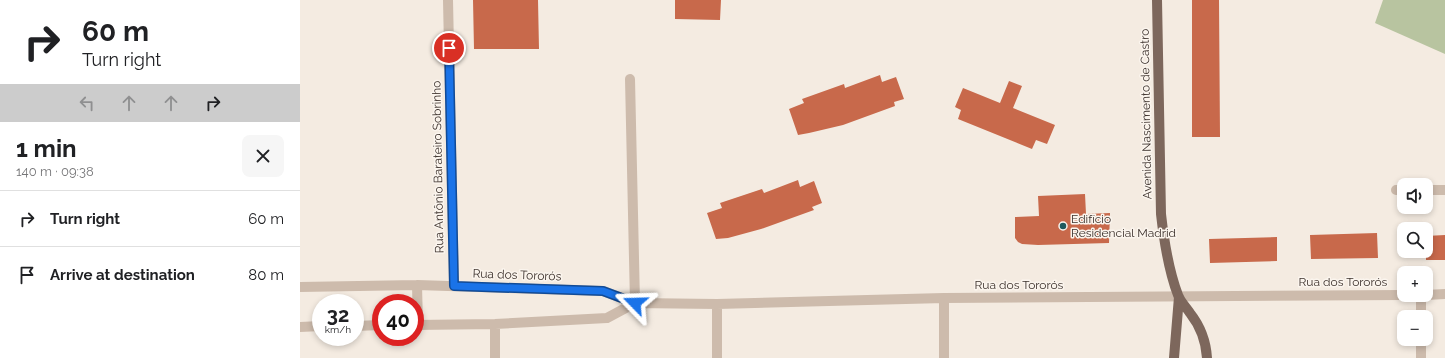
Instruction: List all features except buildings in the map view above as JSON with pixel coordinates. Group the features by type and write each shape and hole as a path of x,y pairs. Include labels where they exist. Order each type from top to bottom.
{"main road":[{"name":"Avenida Nascimento de Castro","path":"1157,0 1161,214 1169,267 1178,297 1174,358"},
{"name":"Avenida Nascimento de Castro","path":"1178,297 1203,333 1207,358"}],"street":[{"name":"Rua Antônio Barateiro Sobrinho","path":"448,0 454,286"},
{"path":"630,79 635,303"},
{"path":"1433,190 1445,190"},
{"name":"Rua dos Tororós","path":"300,287 417,285 603,291 635,303 717,304 944,298 1397,295"},
{"path":"417,285 417,294"},
{"path":"1433,295 1445,294"},
{"path":"944,298 944,358"},
{"name":"Rua dos Tororós","path":"424,324 494,324 607,318 635,303"},
{"path":"717,304 717,358"},
{"path":"494,324 495,358"},
{"path":"300,327 312,326"},
{"path":"1421,346 1421,358"}],"green space":[{"path":"1383,0 1445,0 1445,54 1375,23"}],"place":[{"name":"Edifício Residencial Madrid","path":"1063,226"}],"route":[{"path":"449,48 454,286 603,291 635,303"}]}
